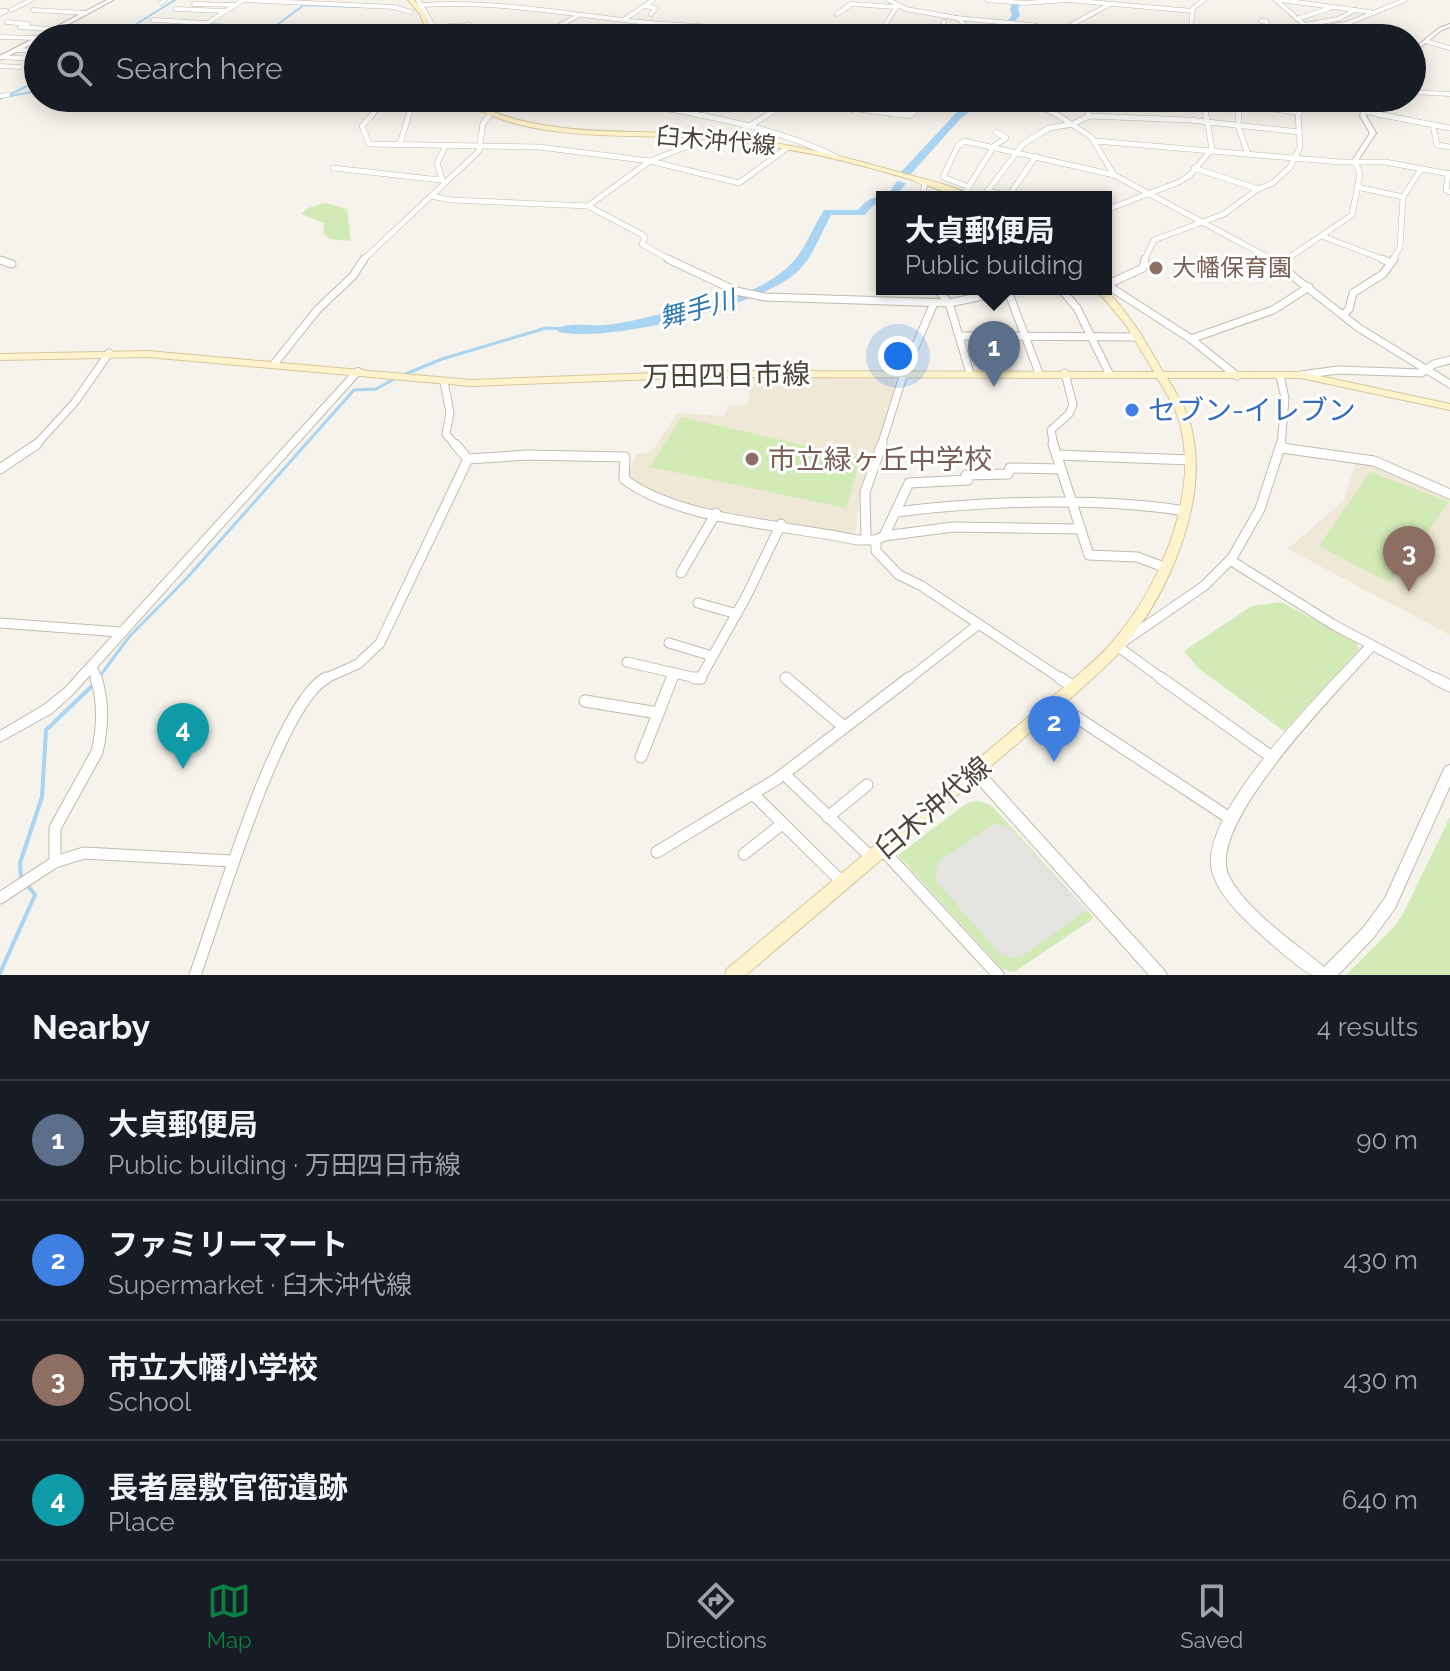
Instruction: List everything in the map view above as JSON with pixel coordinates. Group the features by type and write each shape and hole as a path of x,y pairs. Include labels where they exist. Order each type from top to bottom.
{"main road":[{"path":"411,0 427,24"},
{"name":"臼木沖代線","path":"492,112 538,124 592,132 728,138 787,148 950,191"},
{"name":"臼木沖代線","path":"733,975 1074,687 1117,646 1139,617 1175,546 1186,511 1191,460 1184,419 1127,318 1106,295"},
{"name":"万田四日市線","path":"0,357 109,353 358,371 444,382 710,374 1301,375 1450,407"}],"street":[{"path":"11,10 31,0"},
{"path":"65,24 111,0"},
{"path":"221,0 401,7 411,12"},
{"path":"153,20 206,23 243,0"},
{"path":"625,19 653,0"},
{"path":"889,0 897,7"},
{"path":"987,0 1025,3 1067,0 1110,4 1146,2 1193,11"},
{"path":"1191,24 1194,6 1204,0"},
{"path":"1278,0 1371,13"},
{"path":"1278,0 1304,24"},
{"path":"1343,24 1405,0"},
{"path":"420,2 457,2 688,24"},
{"path":"420,2 433,24"},
{"path":"194,4 249,7"},
{"path":"837,14 851,4 1030,24"},
{"path":"1076,24 1110,4"},
{"path":"1289,10 1307,4"},
{"path":"644,6 656,8 651,14"},
{"path":"1297,19 1335,6"},
{"path":"884,24 897,7"},
{"path":"175,9 226,11"},
{"path":"33,10 86,13"},
{"path":"1316,24 1328,23 1355,10"},
{"path":"563,24 579,15"},
{"path":"957,18 963,24"},
{"path":"1261,21 1267,24"},
{"path":"7,22 24,24"},
{"path":"1450,25 1441,28 1428,42 1450,48"},
{"path":"20,27 24,27"},
{"path":"0,38 24,38"},
{"path":"1,57 24,46"},
{"path":"16,50 24,50"},
{"path":"1,57 24,58"},
{"path":"0,66 20,67"},
{"path":"1426,93 1450,94"},
{"path":"0,96 8,95"},
{"path":"373,112 364,121 363,130 369,144 539,147 650,161 739,183 787,148"},
{"path":"400,144 410,112"},
{"path":"274,364 303,325 353,276 361,262 431,196 442,181 458,172 482,145 482,125 492,112"},
{"path":"681,112 750,125 810,144 834,156 925,183 923,191"},
{"path":"588,206 650,161 695,144 728,138 772,112"},
{"path":"871,112 910,116 914,112"},
{"path":"1053,112 1096,141 1114,175"},
{"path":"1087,112 1089,116"},
{"path":"1206,112 1212,149"},
{"path":"1239,112 1238,125 1247,152"},
{"path":"1112,282 1143,268 1146,253 1154,240 1224,214 1258,189 1273,183 1298,156 1300,113 1292,112"},
{"path":"1355,161 1373,133 1363,112"},
{"path":"1368,112 1450,128"},
{"path":"988,191 1016,151 1049,128 1073,124 1089,116 1205,121 1299,132"},
{"path":"1433,125 1437,145 1450,147"},
{"path":"968,191 994,146 1006,138 996,132"},
{"path":"1096,141 1385,162 1449,173 1446,190 1450,192"},
{"path":"969,187 943,177 960,142 994,146 1114,175 1280,264 1343,315 1450,384"},
{"path":"442,181 436,161 438,153 446,145"},
{"path":"1112,208 1186,178 1212,149"},
{"path":"1015,191 1036,156"},
{"path":"1280,264 1352,215 1360,174 1355,161"},
{"path":"333,168 442,181"},
{"path":"1194,168 1258,189"},
{"path":"1343,315 1349,309 1353,293 1383,274 1400,247 1403,197 1421,169"},
{"path":"1357,187 1403,197"},
{"path":"431,196 451,200 588,206 641,234 645,238 642,244 646,249 749,294 934,303 988,295"},
{"path":"1322,236 1391,263"},
{"path":"0,260 12,264"},
{"path":"1191,339 1273,310 1309,287"},
{"path":"1112,289 1191,339 1237,376"},
{"path":"942,295 949,303 970,373"},
{"path":"1010,295 1039,373"},
{"path":"1066,295 1077,308 1109,373"},
{"path":"934,303 904,373 865,492 876,551 899,575 1074,687"},
{"path":"960,336 1139,337"},
{"path":"0,469 44,437 88,385 109,353"},
{"path":"1301,375 1338,370 1421,373 1434,364 1450,360"},
{"path":"0,737 48,709 92,666 358,371"},
{"path":"1065,373 1073,406 1069,414 1050,429 1089,555 1137,557 1164,567"},
{"path":"1273,758 1117,646 1199,590 1230,560 1272,484 1282,448 1284,384 1280,376"},
{"path":"444,382 450,413 446,434 468,459"},
{"path":"1282,448 1374,461 1450,494"},
{"path":"468,459 527,455 625,457 624,479 629,487 644,496 857,540 953,527 1081,529"},
{"path":"1057,455 1191,460"},
{"path":"195,975 223,902 232,861 279,747 309,690 335,673 361,662 380,643 468,459"},
{"path":"875,538 896,512 909,483 968,480 966,475 1008,474 1010,468 1061,469"},
{"path":"896,512 943,505 1160,507 1186,511"},
{"path":"681,573 716,513"},
{"path":"627,662 700,679 737,614 781,524"},
{"path":"1230,560 1371,646 1450,686"},
{"path":"698,603 737,614"},
{"path":"0,623 120,632"},
{"path":"657,852 784,774 979,624"},
{"path":"669,643 712,656"},
{"path":"1371,646 1273,758 1231,819 1216,857 1225,883 1254,916 1324,975 1369,932 1390,903 1450,771"},
{"path":"55,862 55,828 97,752 100,740 102,688 92,666"},
{"path":"641,757 674,673"},
{"path":"786,678 844,727"},
{"path":"585,701 658,713"},
{"path":"1055,703 1231,819"},
{"path":"976,772 1159,975"},
{"path":"784,774 828,817 877,854 998,975"},
{"path":"828,817 867,785"},
{"path":"753,794 842,882"},
{"path":"744,854 782,824"},
{"path":"0,898 55,862 84,853 232,861"}],"shaded area":[{"name":"市立緑ヶ丘中学校","path":"752,377 895,377 894,396 861,486 855,536 679,502 653,493 631,479 635,455 649,452 655,447 677,413 724,416 728,406 747,405"},
{"path":"1356,462 1403,476 1450,498 1450,635 1288,549 1344,500"},
{"path":"995,823 1009,828 1087,910 1024,955 1013,958 1000,954 936,881 937,863"}],"green space":[{"path":"325,203 347,209 351,241 329,239 323,232 324,223 301,214 308,208"},
{"path":"681,417 861,458 846,508 650,467"},
{"path":"1370,472 1449,502 1390,583 1319,546"},
{"path":"1281,602 1356,642 1359,649 1284,731 1198,668 1184,651 1252,606"},
{"path":"978,801 991,805 1094,918 1014,972 1002,969 898,855 967,803"},
{"path":"1450,817 1450,975 1346,975 1403,914"}],"waterway":[{"path":"136,24 175,0"},
{"name":"舞手川","path":"1009,24 1016,15 1014,9 1018,0"},
{"path":"278,24 304,5 359,7"},
{"path":"0,99 24,88"},
{"path":"10,96 24,94"},
{"name":"舞手川","path":"905,174 964,112"},
{"name":"舞手川","path":"895,191 901,183"},
{"name":"舞手川","path":"564,329 619,327 751,295 780,279 799,263 828,212 861,213 869,203 876,201"},
{"path":"403,375 442,359 546,328 564,329"},
{"path":"100,676 129,637 186,579 354,390 376,389 396,378"},
{"path":"0,973 35,895 21,877 20,863 42,797 46,730 93,685"}],"place":[{"name":"大幡保育園","path":"1156,268"},
{"name":"大貞郵便局","path":"994,387"},
{"name":"セブン-イレブン","path":"1132,410"},
{"name":"市立緑ヶ丘中学校","path":"752,459"},
{"name":"市立大幡小学校","path":"1409,592"},
{"name":"ファミリーマート","path":"1054,762"},
{"name":"長者屋敷官衙遺跡","path":"183,769"}]}
